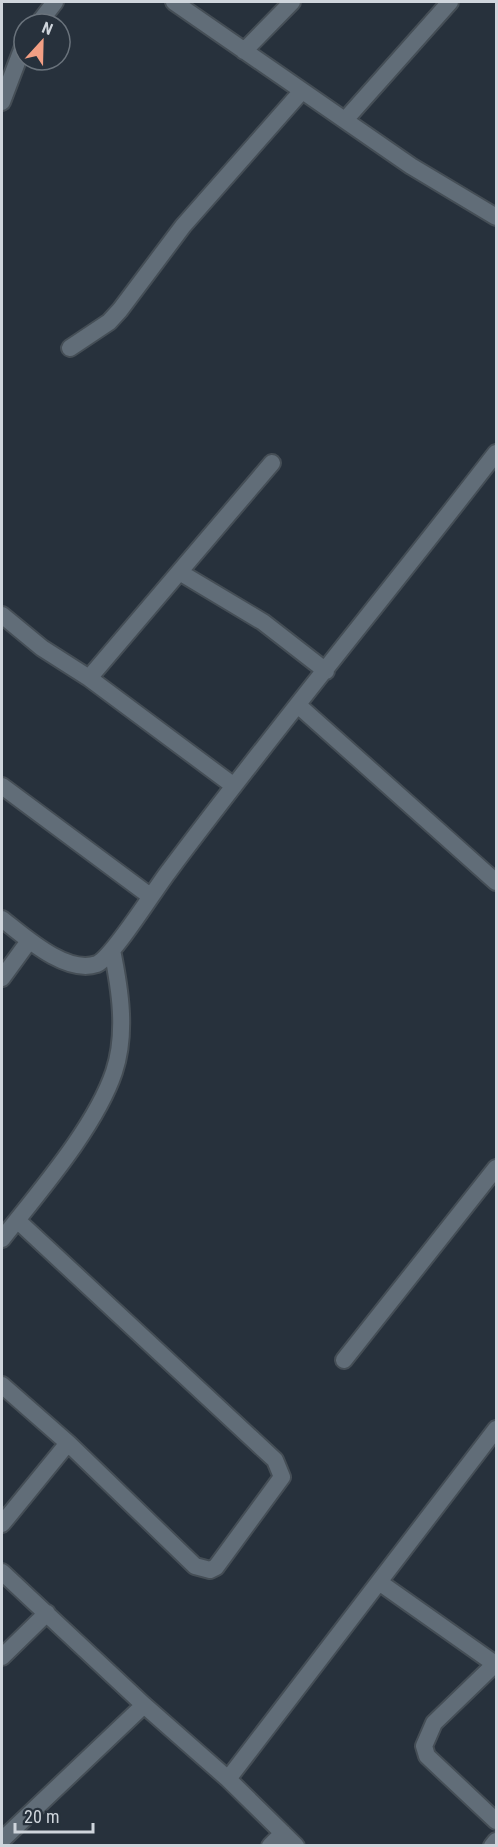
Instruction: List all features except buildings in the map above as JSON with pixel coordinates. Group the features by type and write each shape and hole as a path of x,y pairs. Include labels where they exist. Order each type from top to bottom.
{"street":[{"path":"174,2 283,75 301,92 411,166 496,217"},
{"path":"244,51 292,2"},
{"path":"345,120 450,2"},
{"path":"2,102 13,72"},
{"path":"70,348 109,322 120,310 183,226 301,92"},
{"path":"2,919 29,941 66,962 85,966 99,963 112,950 234,786 496,453"},
{"path":"89,678 181,573 272,463"},
{"path":"181,573 262,622 326,671"},
{"path":"2,615 42,648 89,678 234,786"},
{"path":"299,706 496,882"},
{"path":"2,786 150,896"},
{"path":"2,978 29,941"},
{"path":"2,1239 82,1132 114,1071 121,1017 119,985 112,950"},
{"path":"344,1360 496,1168"},
{"path":"2,1384 68,1443 195,1566 202,1569 216,1567 282,1477 281,1469 275,1460 16,1220"},
{"path":"228,1779 496,1429"},
{"path":"2,1524 68,1443"},
{"path":"2,1572 144,1705 228,1779 296,1845"},
{"path":"379,1582 496,1663 434,1724 424,1746 427,1756 496,1821"},
{"path":"2,1657 47,1613"},
{"path":"5,1845 2,1841 144,1705"},
{"path":"270,1845 283,1833"},
{"path":"492,1845 496,1841"}]}
